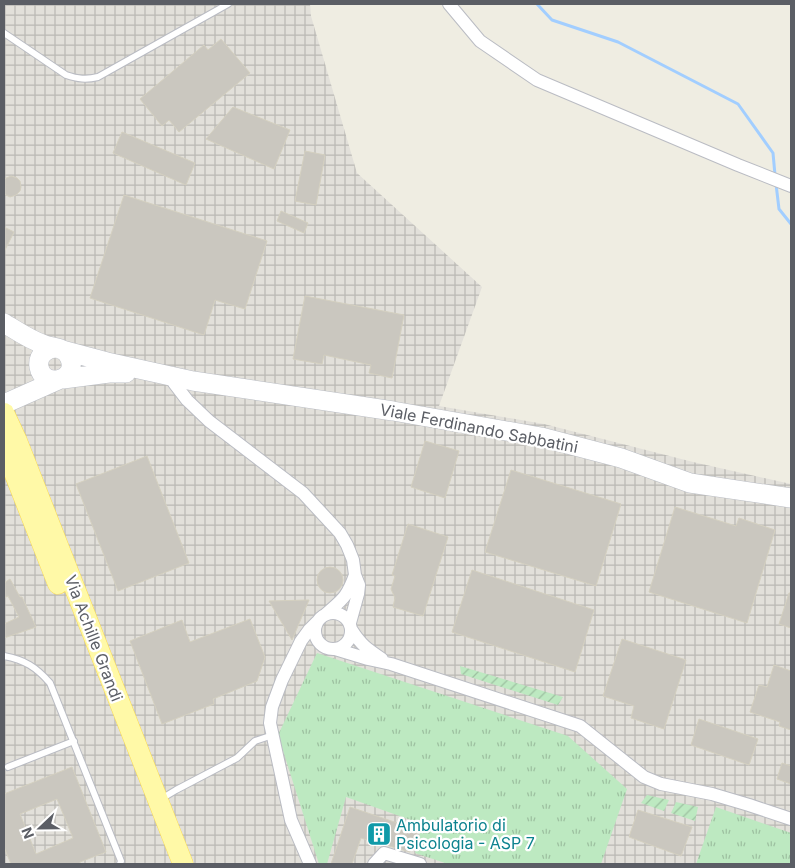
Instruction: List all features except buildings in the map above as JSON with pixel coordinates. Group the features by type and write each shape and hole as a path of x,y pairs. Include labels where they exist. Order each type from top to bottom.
{"main road":[{"name":"Via Achille Grandi","path":"5,406 17,442 183,864"},
{"name":"Via Achille Grandi","path":"4,447 169,864"}],"street":[{"path":"449,4 480,41 537,80 791,186"},
{"path":"4,323 44,344 107,362 167,375 187,400 209,421 304,493 340,533 353,560 355,575 359,585 350,626 351,634 349,640 335,649"},
{"path":"28,336 35,345 38,352 39,365 44,376 48,379 60,380 109,373 167,375"},
{"path":"60,349 69,357 71,367 67,376 5,406 34,379 40,357 47,350 60,349"},
{"name":"Viale Ferdinando Sabbatini","path":"167,375 193,381 393,411 541,438 621,458 690,483 791,498"},
{"path":"310,864 292,820 270,723 272,707 282,680 301,641 321,618 341,602 347,594 355,575"},
{"path":"391,664 365,648 359,642 347,618 331,612 321,618 315,632 318,641 322,645 391,664 580,726 644,777 661,784 712,794 791,819"},
{"path":"293,658 304,649 322,645"},
{"path":"374,864 384,853 420,864"}],"lane":[{"path":"4,33 66,75 76,79 87,80 98,77 228,4"},
{"path":"4,656 17,658 29,664 50,683 121,861 120,864"},
{"path":"158,801 237,758 256,740 273,734"},
{"path":"8,767 74,741"}],"shaded area":[{"path":"4,4 310,4 311,16 357,173 482,287 439,406 544,424 693,462 791,484 791,864 4,864"}],"green space":[{"path":"317,653 568,736 627,789 601,864 448,864 415,853 422,824 346,797 327,864 319,864 278,735"},
{"path":"460,666 563,697 558,705 461,674"},
{"path":"647,795 669,800 664,811 641,803"},
{"path":"676,802 698,807 695,821 671,813"},
{"path":"716,807 791,833 791,864 696,864"}],"waterway":[{"path":"537,4 552,20 618,42 738,104 773,153 775,175"},
{"path":"776,184 779,209 791,224"}],"place":[{"name":"Ambulatorio di Psicologia - ASP 7","path":"379,834"}]}
